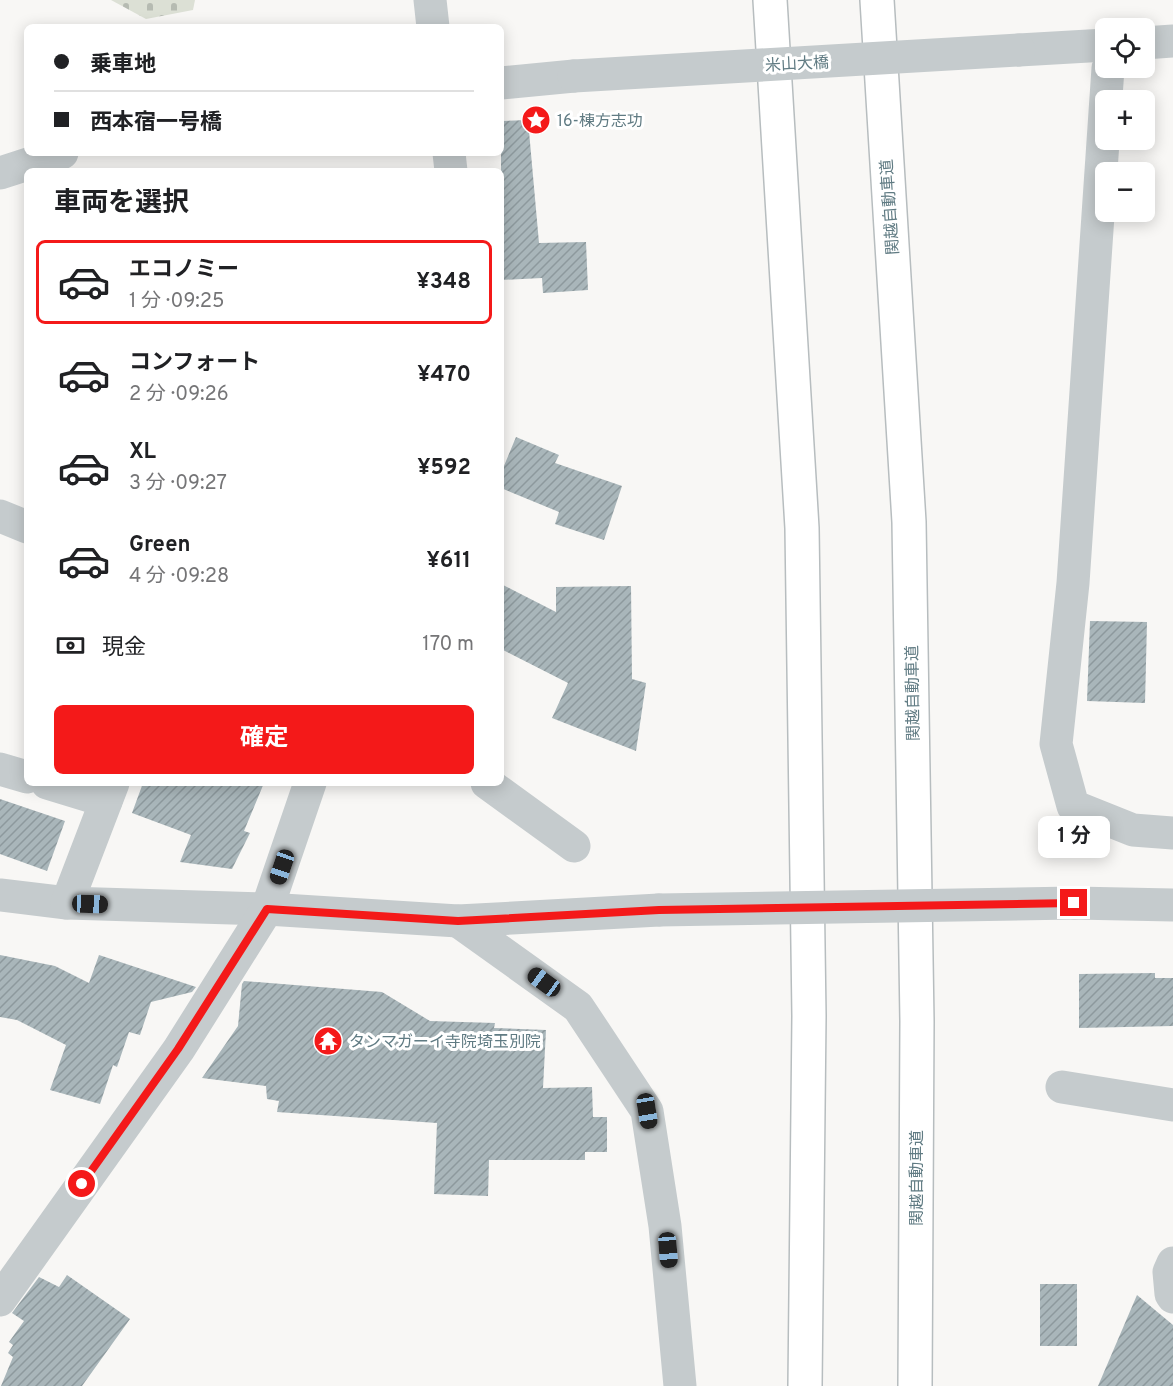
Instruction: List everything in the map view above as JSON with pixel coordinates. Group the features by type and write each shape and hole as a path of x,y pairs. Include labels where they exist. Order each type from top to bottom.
{"highway":[{"path":"770,0 802,540 809,1016 805,1386"},
{"name":"関越自動車道","path":"877,0 909,522 917,1021 915,1386"}],"street":[{"path":"430,0 434,24"},
{"path":"1155,42 1173,41"},
{"name":"米山大橋","path":"504,83 574,76 1095,46"},
{"path":"1107,78 1073,583 1056,744 1073,806 1132,830 1173,833"},
{"path":"0,173 53,156"},
{"path":"0,516 24,525"},
{"path":"0,769 24,776"},
{"path":"68,786 109,792 68,903"},
{"path":"0,1300 178,1049 267,909 309,786"},
{"path":"491,786 574,846"},
{"path":"0,895 68,903 267,909 458,921 659,910 1074,903 1173,905"},
{"path":"458,921 578,1007 647,1111 665,1226 680,1386"},
{"path":"1062,1087 1173,1105"},
{"path":"1173,1263 1169,1272 1173,1296"}],"green space":[{"path":"111,0 195,0 193,10 146,19"}],"building":[{"path":"528,120 539,243 586,242 588,290 543,293 542,278 504,280 504,168 501,168 501,156 504,156 504,121"},
{"path":"516,437 559,455 555,463 622,486 604,540 555,524 559,512 504,489 504,466"},
{"path":"504,586 556,612 556,587 631,586 632,679 646,683 636,751 552,718 568,683 504,651"},
{"path":"1090,621 1147,622 1145,703 1087,701"},
{"path":"142,786 263,786 244,831 250,833 232,869 180,862 191,835 132,813"},
{"path":"0,799 65,821 47,871 0,854"},
{"path":"0,955 55,966 89,983 99,955 196,987 192,992 151,1002 140,1035 129,1032 117,1067 113,1065 100,1104 50,1090 66,1045 17,1020 0,1017"},
{"path":"1155,973 1155,978 1173,978 1173,1026 1079,1028 1079,974"},
{"path":"244,981 382,992 430,1021 495,1023 494,1028 546,1030 543,1088 592,1087 593,1117 607,1117 607,1152 585,1152 585,1160 489,1160 488,1196 434,1194 437,1123 277,1112 279,1101 267,1099 266,1086 202,1078 238,1026"},
{"path":"67,1275 130,1319 82,1386 1,1386 13,1357 8,1353 13,1345 9,1342 24,1321 12,1313 39,1277 59,1287"},
{"path":"1040,1284 1077,1284 1077,1346 1040,1346"},
{"path":"1137,1295 1173,1325 1173,1386 1098,1386"}],"place":[{"name":"16-棟方志功","path":"536,120"},
{"name":"タンマガーイ寺院埼玉別院","path":"328,1041"}],"route":[{"path":"82,1184 178,1049 267,909 458,921 659,910 1074,903"}]}
